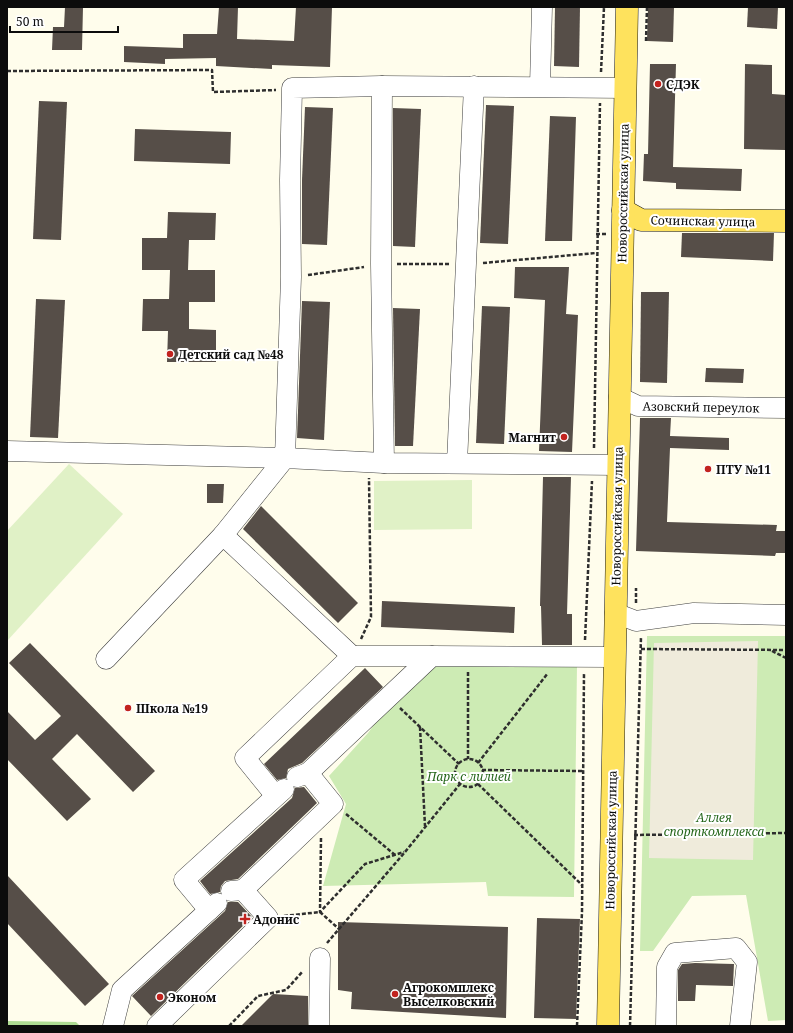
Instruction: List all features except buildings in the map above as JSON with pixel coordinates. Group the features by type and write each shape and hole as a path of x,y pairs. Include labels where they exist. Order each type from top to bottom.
{"main road":[{"name":"Новороссийская улица","path":"608,1026 613,657 627,7"},
{"name":"Сочинская улица","path":"623,210 641,220 786,221"}],"lane":[{"path":"540,86 542,7"},
{"path":"106,659 223,535 285,458 291,277 290,180 292,88 382,86 540,86 626,88"},
{"path":"376,462 381,264 382,86"},
{"path":"457,463 474,86"},
{"name":"Азовский переулок","path":"619,397 638,406 786,408"},
{"path":"7,450 376,462 618,465"},
{"path":"223,535 352,656 468,655 613,657"},
{"path":"615,613 636,621 694,613 786,615"},
{"path":"118,1025 122,990 327,810 291,784 245,758 352,656"},
{"path":"157,1026 268,918 184,880 432,656"},
{"path":"666,1026 667,967 675,953 736,948 747,962 740,1026"},
{"path":"316,957 319,1026"}],"path":[{"path":"7,71 212,70 213,92 263,92 292,88"},
{"path":"291,277 381,264 466,264 596,253"},
{"path":"352,656 371,617 376,462"},
{"path":"630,1026 634,835 642,634"},
{"path":"641,649 786,650"},
{"path":"771,650 786,658"},
{"path":"468,655 468,759"},
{"path":"478,763 561,657"},
{"path":"388,696 459,764"},
{"path":"420,727 425,827"},
{"path":"468,759 478,763 482,770 482,779 478,784 471,787 460,784 455,775 459,764 468,759"},
{"path":"482,770 583,771"},
{"path":"229,1026 258,996 286,990 405,852 460,784"},
{"path":"478,784 582,885"},
{"path":"320,912 327,810 395,855"},
{"path":"634,835 786,833"},
{"path":"268,918 320,912 365,864 405,852"},
{"path":"320,912 339,929"},
{"path":"577,1026 582,912"}],"green space":[{"path":"69,464 123,514 7,641 7,531"},
{"path":"472,480 472,529 374,530 374,481"},
{"name":"Аллея спорткомплекса","path":"647,636 786,636 786,1020 768,1021 746,895 692,896 653,951 640,951"},
{"name":"Парк с лилией","path":"435,661 577,665 574,897 488,896 486,882 323,886 346,804 329,776 368,733 389,704"},
{"path":"7,1021 76,1022 80,1026 7,1026"}],"shaded area":[{"path":"758,641 753,860 649,858 654,643"}],"place":[{"name":"СДЭК","path":"658,84"},
{"name":"Детский сад №48","path":"170,354"},
{"name":"Магнит","path":"564,437"},
{"name":"ПТУ №11","path":"708,469"},
{"name":"Школа №19","path":"128,708"},
{"name":"Адонис","path":"245,919"},
{"name":"Агрокомплекс Выселковский","path":"395,994"},
{"name":"Эконом","path":"160,997"}]}
